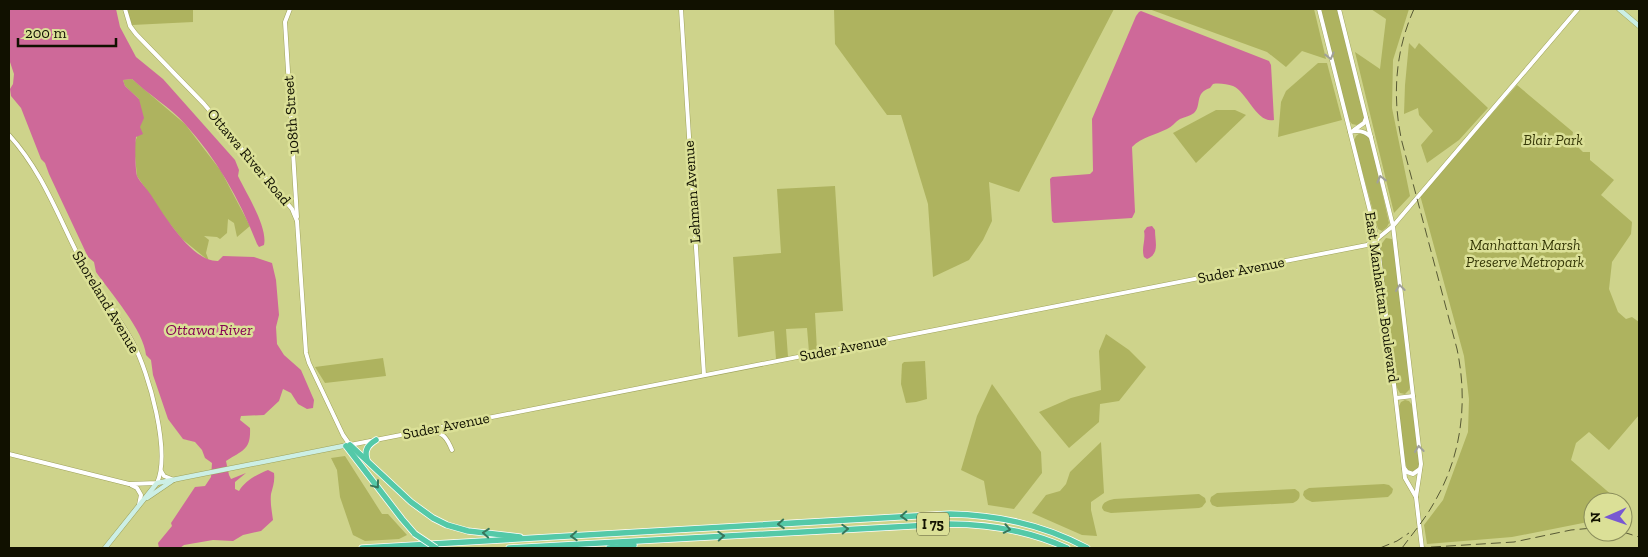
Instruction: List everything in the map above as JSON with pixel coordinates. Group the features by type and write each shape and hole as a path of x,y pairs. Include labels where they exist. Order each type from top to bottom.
{"highway":[{"path":"367,460 368,446 376,440"},
{"path":"348,445 367,460 415,505 442,523 473,532 535,538"},
{"path":"348,445 402,519 416,534 436,548"},
{"name":"I 75","path":"362,548 908,516 962,515 997,518 1031,525 1088,548"},
{"name":"I 75","path":"509,548 961,524 991,526 1017,531 1067,548"},
{"path":"609,548 673,539"}],"main road":[{"path":"1619,9 1639,26"},
{"name":"Suder Avenue","path":"157,483 348,445"},
{"path":"142,501 174,480"},
{"path":"105,548 157,483"}],"street":[{"name":"Ottawa River Road","path":"125,9 130,26 136,34 204,104 292,207 297,221 306,353 348,445"},
{"name":"108th Street","path":"290,9 285,22 296,201 292,207"},
{"name":"Lehman Avenue","path":"681,9 704,375"},
{"name":"East Manhattan Boulevard","path":"1319,9 1352,131 1377,240 1405,478 1416,497"},
{"name":"East Manhattan Boulevard","path":"1339,9 1393,226 1421,464 1416,497 1422,548"},
{"name":"Suder Avenue","path":"348,445 1371,243 1393,226 1578,9"},
{"path":"1352,131 1364,123 1367,117"},
{"path":"1352,131 1368,134 1372,138"},
{"name":"Shoreland Avenue","path":"9,135 33,165 81,262 125,329 138,354 159,422 161,471 157,483"},
{"path":"1396,398 1413,396"},
{"path":"426,431 443,434 452,450"},
{"name":"Suder Avenue","path":"9,454 129,484 157,483"},
{"path":"1404,468 1407,472 1413,474 1420,469"},
{"path":"161,471 164,476 174,480"},
{"path":"129,484 137,488 142,495 138,507"}],"green space":[{"path":"127,9 193,9 193,22 132,25"},
{"path":"834,9 1114,9 1019,192 989,182 992,221 983,240 969,260 933,277 928,204 901,115 887,115 835,44"},
{"path":"1149,9 1314,9 1326,59 1302,51 1286,67 1267,52"},
{"path":"1321,9 1338,9 1364,117 1362,122 1357,125 1352,124 1348,119"},
{"path":"1371,9 1409,9 1393,60 1392,108 1410,196 1394,213 1355,52 1380,69 1386,19"},
{"path":"1409,43 1415,49 1419,43 1488,108 1459,140 1427,163 1421,145 1433,131 1419,115 1418,108 1404,114"},
{"path":"1318,63 1327,63 1342,120 1278,137 1281,102 1286,91"},
{"path":"132,79 185,124 221,171 250,226 237,237 234,223 228,219 227,233 220,239 204,236 209,240 206,253 209,261 182,239 137,176 134,146 140,127 139,99 125,86 123,80"},
{"name":"Manhattan Marsh Preserve Metropark","path":"1517,85 1573,132 1572,138 1579,142 1577,146 1583,152 1590,152 1590,160 1614,180 1601,195 1632,222 1631,234 1612,262 1609,289 1618,312 1626,319 1632,317 1639,322 1639,415 1609,450 1589,432 1576,443 1571,460 1608,492 1583,492 1583,523 1512,537 1427,544 1424,525 1443,500 1468,432 1469,399 1464,356 1420,195 1487,116 1489,117"},
{"path":"1216,110 1235,110 1246,115 1196,163 1173,133"},
{"path":"1360,133 1370,139 1389,223 1382,231 1378,229 1354,141"},
{"path":"835,186 843,311 815,313 817,351 809,352 807,328 786,329 788,357 776,359 774,331 738,337 733,257 781,253 777,189"},
{"path":"1386,238 1392,239 1393,243 1410,385 1409,390 1405,394 1400,393 1396,386 1380,246"},
{"path":"1106,334 1129,350 1146,367 1119,401 1100,404 1099,422 1069,448 1039,412 1071,398 1101,390 1099,351"},
{"path":"383,358 386,376 325,383 315,367"},
{"path":"925,361 927,399 906,403 901,384 902,364 904,362"},
{"path":"992,384 1041,452 1042,473 1014,509 988,505 984,481 961,470 977,416"},
{"path":"1405,400 1409,401 1412,405 1419,464 1419,468 1413,473 1409,472 1406,466 1402,440 1399,406"},
{"path":"1101,442 1104,493 1091,502 1097,536 1082,535 1032,513 1046,495 1060,491 1066,484 1070,472"},
{"path":"345,456 382,514 388,514 407,535 399,539 365,541 353,535 340,497 337,470 331,458"},
{"path":"1389,485 1393,489 1388,497 1312,502 1303,495 1304,491 1309,488"},
{"path":"1295,489 1299,492 1300,496 1293,503 1217,507 1212,505 1210,501 1211,497 1217,493"},
{"path":"1199,494 1205,498 1206,502 1199,508 1111,513 1104,511 1102,508 1104,503 1114,499"}],"water":[{"name":"Ottawa River","path":"9,9 116,9 120,27 136,57 163,79 235,160 239,170 238,176 256,210 263,229 264,245 259,247 227,181 197,137 173,112 132,79 123,80 125,86 139,99 144,118 140,127 143,134 136,137 136,172 138,178 180,236 198,254 218,261 223,256 254,257 272,263 276,280 279,315 276,327 277,344 284,355 301,370 314,400 313,408 307,409 298,404 291,393 283,389 279,401 264,415 241,416 240,420 250,428 249,441 245,449 226,461 231,479 246,473 235,482 235,489 239,491 252,478 268,470 274,473 271,494 273,520 261,531 243,535 233,541 213,540 184,545 180,548 159,548 158,543 172,526 171,523 195,487 205,486 211,477 212,463 205,458 202,450 195,442 183,439 168,419 153,375 151,360 146,355 144,345 126,312 96,272 94,262 88,257 45,163 41,159 21,108 11,96 10,89 13,84 14,74 9,59"},
{"path":"1141,11 1269,61 1271,65 1274,120 1268,120 1257,113 1243,94 1233,86 1213,84 1200,96 1198,107 1194,113 1132,147 1135,212 1132,218 1054,223 1052,221 1050,179 1052,177 1090,174 1093,171 1092,119 1136,16"},
{"path":"1152,226 1155,230 1156,247 1154,254 1147,259 1143,254 1144,231 1147,227"}],"railway":[{"path":"1402,548 1428,513 1444,483 1457,446 1462,408 1462,388 1457,349 1402,142 1397,109 1396,92 1399,58 1414,9"},
{"path":"1416,548 1514,542 1583,529"},
{"path":"1380,548 1397,541 1409,533"},
{"path":"1633,535 1639,537"}],"park label":[{"name":"Blair Park","path":"1553,140"}]}
